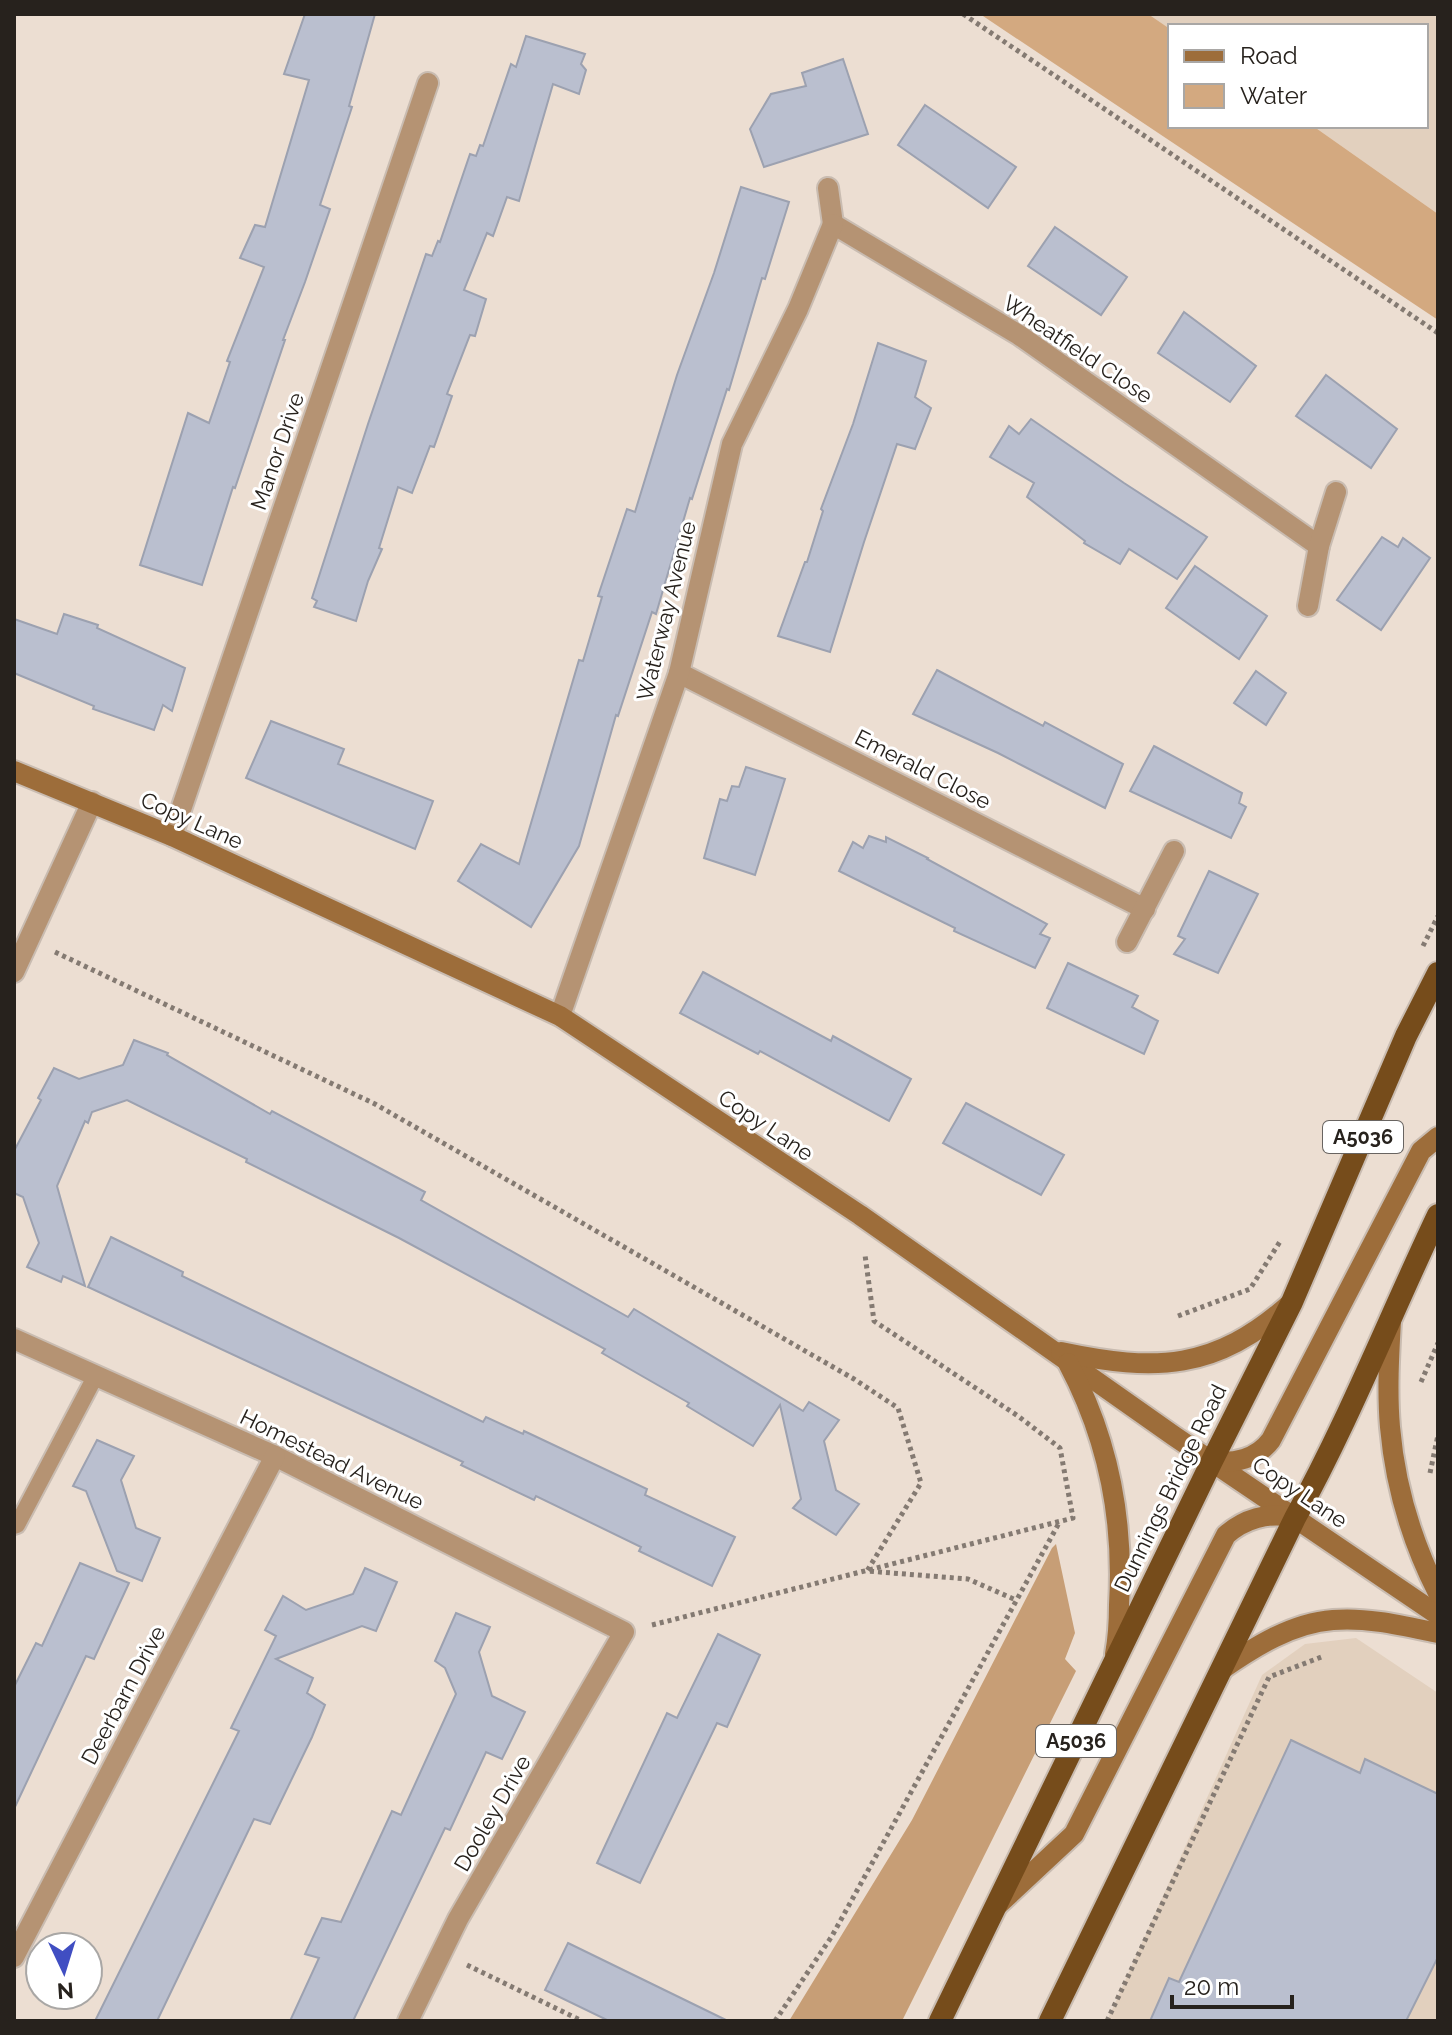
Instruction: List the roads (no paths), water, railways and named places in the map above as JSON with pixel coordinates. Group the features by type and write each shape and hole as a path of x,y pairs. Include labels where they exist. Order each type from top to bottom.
{"highway":[{"name":"Dunnings Bridge Road","path":"940,2021 1292,1302 1406,1036 1438,973"},
{"path":"1050,2021 1326,1460 1438,1215"}],"main road":[{"name":"Copy Lane","path":"14,771 172,836 560,1016 860,1215 1438,1615"},
{"path":"1212,1461 1243,1460 1260,1452 1271,1440 1421,1151 1438,1137"},
{"path":"1060,1356 1123,1363 1174,1363 1194,1359 1243,1340 1292,1302"},
{"path":"1392,1313 1389,1384 1395,1460 1411,1526 1438,1593"},
{"path":"1060,1356 1079,1383 1101,1441 1116,1511 1121,1559 1112,1666"},
{"path":"994,1909 1074,1834 1226,1535 1236,1526 1264,1516 1295,1518"},
{"path":"1221,1670 1265,1642 1317,1622 1371,1621 1438,1633"}],"street":[{"name":"Manor Drive","path":"172,836 428,83"},
{"path":"828,188 833,224"},
{"name":"Wheatfield Close","path":"833,224 1019,335 1319,546"},
{"name":"Waterway Avenue","path":"560,1016 679,673 732,444 798,309 833,224"},
{"path":"1308,606 1319,546 1336,492"},
{"name":"Emerald Close","path":"679,673 1145,909"},
{"path":"14,972 92,802"},
{"path":"1127,942 1174,851"},
{"name":"Homestead Avenue","path":"14,1339 275,1456 624,1632"},
{"name":"Deerbarn Drive","path":"14,1957 275,1456"},
{"name":"Dooley Drive","path":"408,2021 458,1919 624,1632"}],"lane":[{"path":"14,1526 96,1375"}],"water":[{"path":"980,14 1148,14 1168,28 1168,128 1316,128 1438,214 1438,320"}]}
